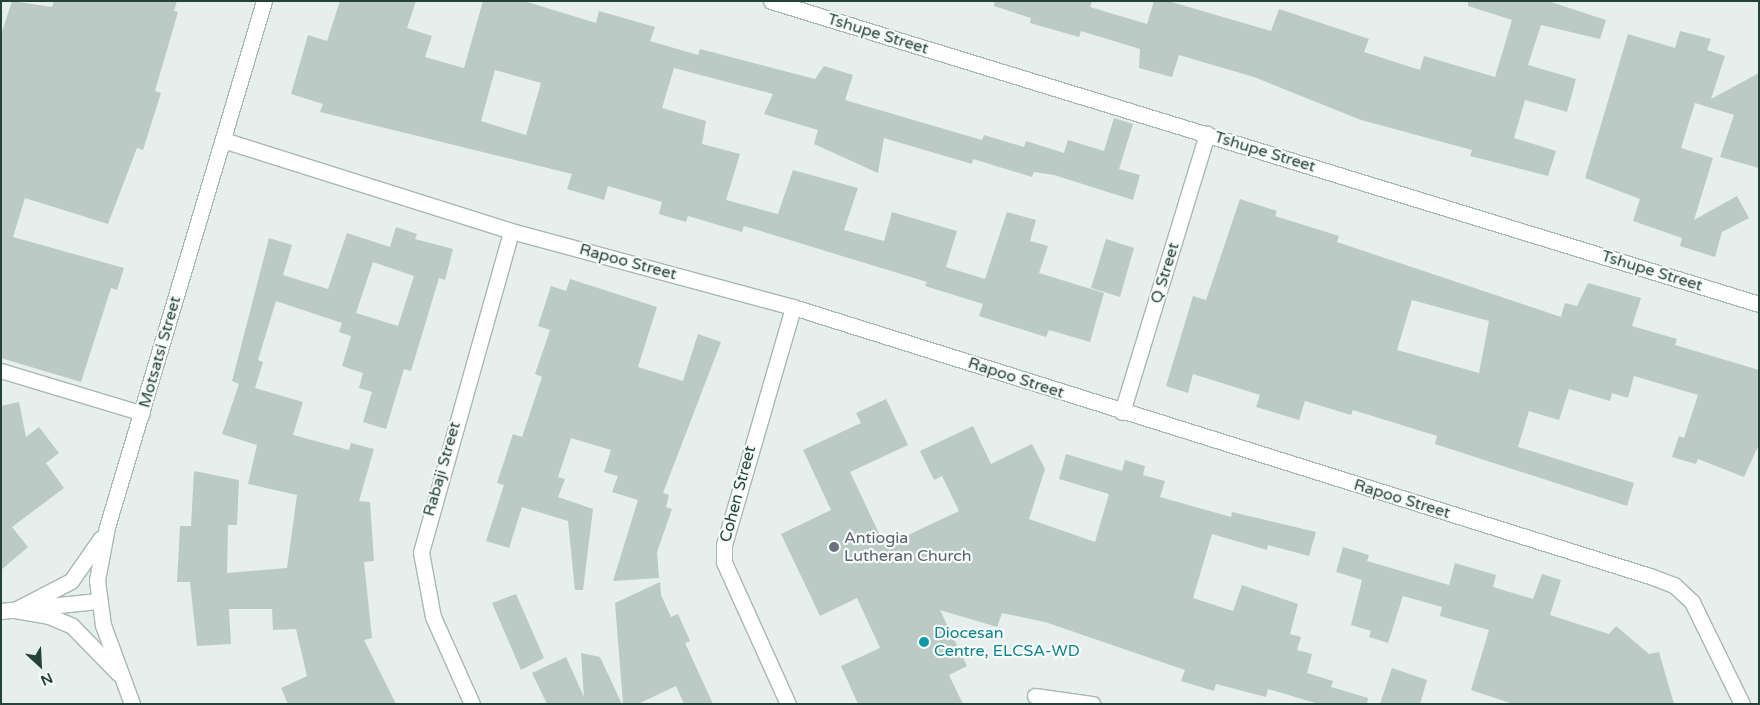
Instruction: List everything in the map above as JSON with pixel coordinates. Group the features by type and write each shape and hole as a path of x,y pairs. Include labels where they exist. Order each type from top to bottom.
{"street":[{"name":"Motsatsi Street","path":"132,704 118,673 97,601 107,528 143,414 264,1"},
{"name":"Tshupe Street","path":"770,1 1759,304"},
{"name":"Q Street","path":"1122,412 1207,134"},
{"name":"Rapoo Street","path":"223,140 511,231 793,306 1122,412 1674,585 1692,602 1706,626 1742,704"},
{"name":"Rabaji Street","path":"472,704 433,617 422,552 511,231"},
{"name":"Cohen Street","path":"788,704 724,562 724,545 793,306"},
{"path":"8,611 71,581 107,528"},
{"path":"8,611 97,601"},
{"path":"8,611 49,616 72,626 118,673"},
{"path":"1035,696 1092,704"}],"lane":[{"path":"1,371 143,414"}],"building":[{"path":"12,1 52,7 54,1 177,1 174,11 178,12 155,91 161,93 143,150 137,148 108,224 25,198 13,237 124,268 117,290 111,288 81,382 1,358 1,35"},
{"path":"340,1 416,1 407,28 432,36 425,57 464,68 483,1 524,1 596,23 599,11 655,27 650,41 698,55 700,49 815,79 824,66 853,75 845,100 982,140 984,135 1024,147 1026,141 1064,153 1068,140 1104,151 1114,118 1133,124 1119,169 1140,175 1133,200 1054,175 1034,172 1032,177 973,159 972,164 884,138 878,173 814,144 818,130 764,114 773,94 674,68 662,108 706,121 702,144 740,154 726,200 778,214 793,170 858,188 844,230 884,241 892,212 957,231 946,267 985,279 1007,212 1036,220 1030,241 1048,246 1039,273 1104,293 1090,342 1049,330 1046,337 979,316 983,304 925,286 927,282 744,226 742,232 688,216 686,222 659,214 662,202 608,186 604,200 567,189 572,174 320,112 323,104 291,94 308,35 327,41","holes":["495,70 541,83 526,135 481,121"]},
{"path":"995,1 1092,1 1090,7 1147,24 1154,1 1168,1 1271,31 1279,9 1369,39 1364,52 1420,70 1424,56 1495,77 1512,20 1468,6 1468,1 1548,1 1606,20 1600,39 1541,25 1528,65 1576,79 1567,112 1525,100 1514,138 1556,151 1548,176 1470,156 1472,150 1361,120 1254,77 1179,55 1172,77 1139,68 1140,49 1081,31 1079,37 1030,23 1031,18 994,6"},
{"path":"1680,31 1711,39 1707,50 1725,56 1711,99 1759,73 1759,168 1720,157 1734,115 1695,103 1681,148 1713,158 1694,220 1737,196 1749,218 1722,232 1715,257 1680,246 1682,238 1633,221 1640,199 1585,178 1628,34 1675,48"},
{"path":"1240,199 1277,211 1275,216 1339,236 1337,242 1561,317 1565,303 1577,306 1588,283 1641,298 1632,326 1677,339 1675,345 1759,370 1759,444 1744,477 1698,459 1696,464 1672,457 1679,436 1684,438 1698,395 1634,376 1628,398 1612,393 1610,401 1569,389 1559,420 1529,411 1518,447 1634,483 1627,506 1435,444 1437,436 1353,410 1351,415 1305,401 1299,420 1256,407 1260,395 1193,374 1188,393 1166,386 1193,296 1206,300","holes":["1412,300 1489,321 1479,373 1397,350"]},
{"path":"396,227 417,234 415,239 453,249 445,280 439,278 411,371 404,369 386,429 363,422 372,392 359,388 363,373 342,366 351,336 339,332 342,323 276,301 258,360 263,362 255,388 303,402 293,435 349,450 351,443 374,449 359,501 370,502 374,561 364,562 372,638 364,640 396,704 288,704 281,688 307,676 296,629 273,630 272,609 229,609 231,644 197,646 190,582 177,582 180,526 191,526 194,471 239,480 237,525 228,525 227,573 287,568 297,495 248,484 257,445 222,434 239,384 232,381 269,238 292,245 283,275 328,289 347,233 390,247","holes":["373,262 414,276 398,326 356,313"]},
{"path":"1106,239 1134,248 1120,297 1091,288"},
{"path":"570,279 657,307 638,367 683,381 698,334 721,342 663,493 669,495 666,507 672,509 657,552 659,578 613,581 638,500 612,492 618,476 604,472 611,450 571,438 558,477 565,479 558,497 593,509 583,590 575,590 568,521 522,507 509,548 486,541 504,485 497,483 513,434 522,437 542,377 535,374 550,330 538,326 551,286 566,291"},
{"path":"886,399 908,445 850,472 885,546 959,511 942,476 934,480 920,451 973,426 991,464 1032,444 1045,469 1029,519 1095,542 1109,494 1059,479 1066,454 1122,471 1125,460 1145,466 1143,475 1165,481 1160,497 1231,517 1232,512 1316,532 1309,556 1268,545 1267,550 1212,534 1193,598 1233,611 1242,585 1298,604 1290,634 1301,637 1297,650 1312,654 1307,673 1333,681 1331,687 1368,698 1367,704 1319,704 1268,689 1266,697 1216,684 1214,691 1181,681 1185,670 1045,622 1002,613 997,627 940,610 967,666 949,675 963,704 858,704 841,666 880,648 857,598 820,616 781,534 831,510 803,450 861,423 856,413"},
{"path":"19,402 26,437 39,427 59,453 46,463 64,488 12,527 28,547 1,570 1,406"},
{"path":"1343,547 1369,555 1367,561 1449,585 1455,563 1496,575 1493,587 1533,599 1542,574 1561,580 1550,615 1609,634 1616,626 1649,654 1659,652 1674,704 1513,704 1471,690 1489,630 1440,616 1442,607 1403,596 1388,643 1369,637 1371,631 1351,625 1362,580 1336,572"},
{"path":"660,582 661,595 671,617 678,614 690,641 685,643 713,704 684,704 676,686 638,704 623,704 615,603"},
{"path":"516,594 544,658 521,670 492,603"},
{"path":"581,653 600,657 622,704 547,704 532,673 566,657 584,697"},
{"path":"1392,668 1427,680 1420,704 1380,704"}],"place":[{"name":"Antiogia Lutheran Church","path":"834,547"},
{"name":"Diocesan Centre, ELCSA-WD","path":"924,642"}]}
